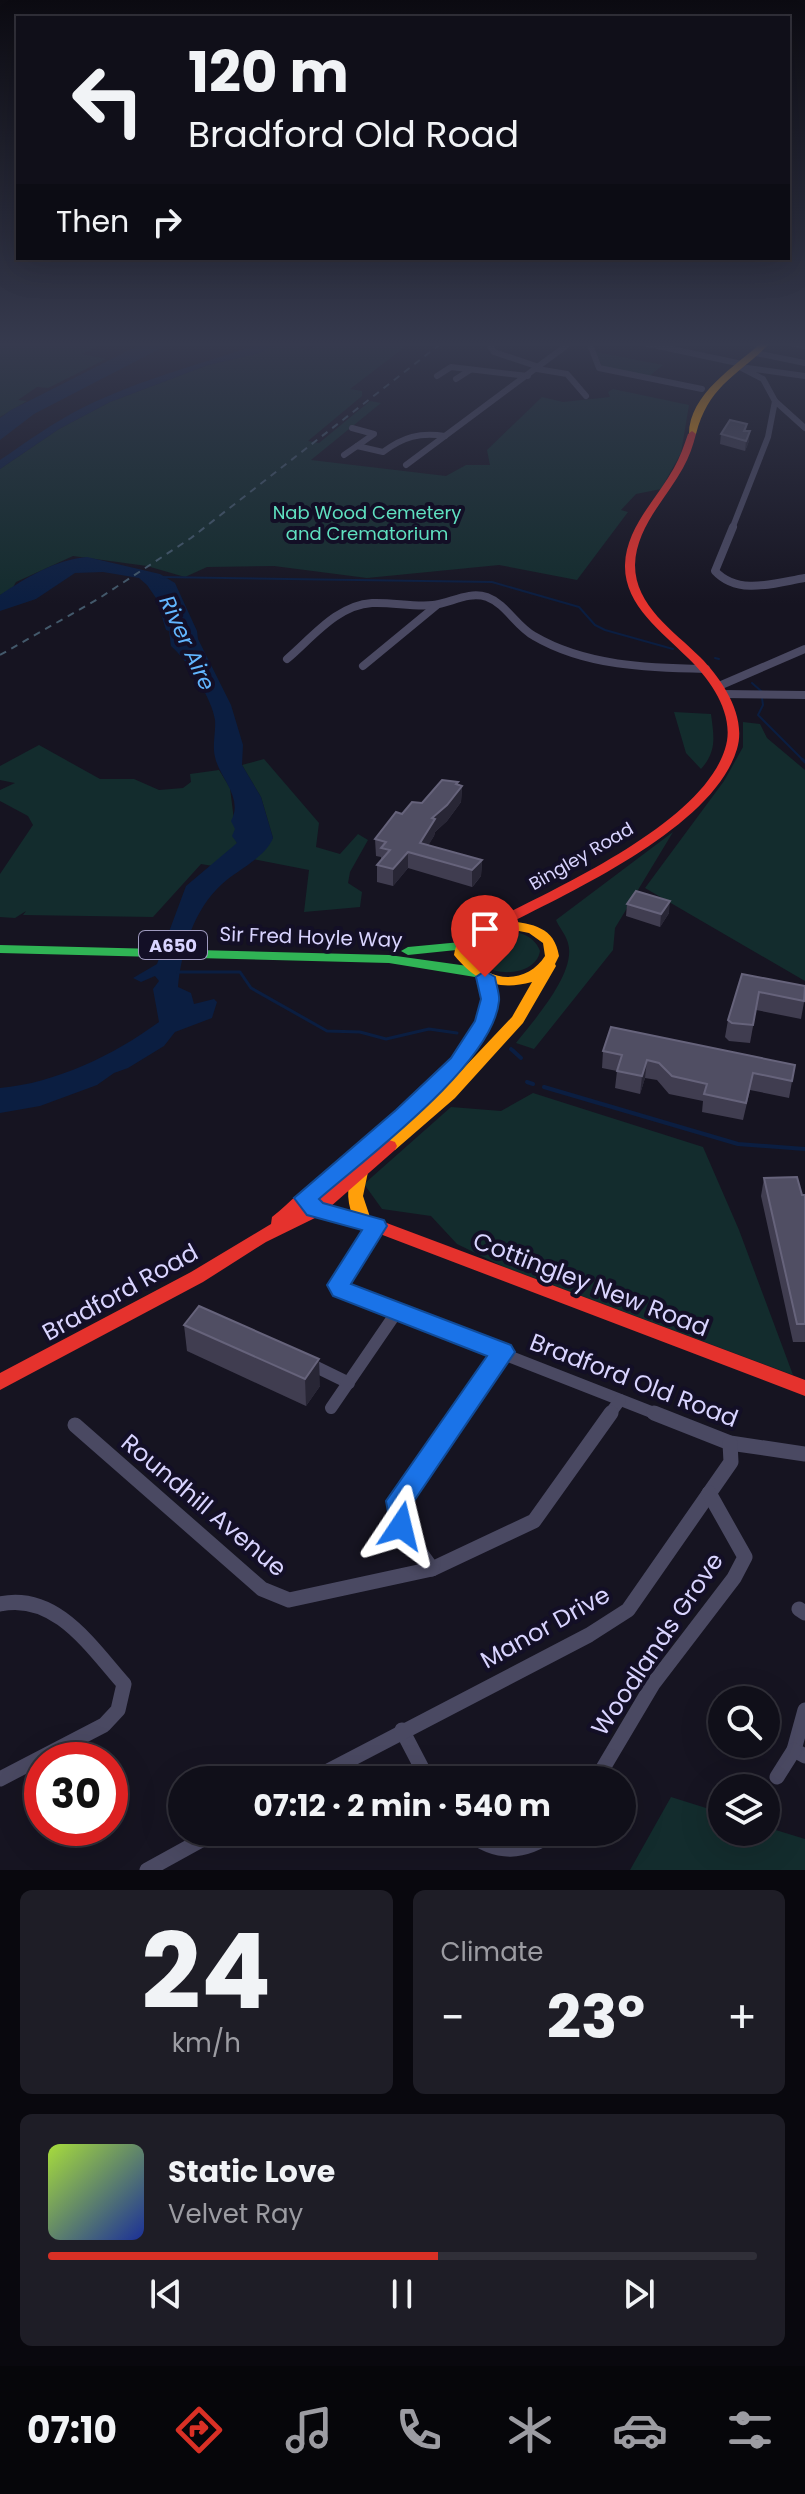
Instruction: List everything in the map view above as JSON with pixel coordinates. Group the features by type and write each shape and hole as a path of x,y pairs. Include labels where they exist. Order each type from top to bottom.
{"main road":[{"name":"Bingley Road","path":"499,923 620,859 687,809 716,780 732,750 731,719 720,690 706,669 641,603 631,580 630,564 637,540 685,461 692,429"},
{"name":"A650","path":"480,974 514,981 540,974 554,957 553,947 541,925 544,914 603,877 620,859"},
{"name":"A650","path":"461,946 474,930 499,923"},
{"path":"499,923 527,926 547,938"},
{"name":"Sir Fred Hoyle Way","path":"0,940 344,954 417,961 480,974"},
{"path":"461,946 465,964 480,974"},
{"name":"Sir Fred Hoyle Way","path":"0,949 344,954 461,946"},
{"path":"330,1198 449,1094 518,1020 549,966"},
{"name":"Bradford Road","path":"0,1382 197,1277 260,1237 310,1200 458,1063 484,1022 490,999 480,974"},
{"path":"358,1214 354,1191 360,1172"},
{"name":"Cottingley New Road","path":"310,1200 330,1198 376,1226 805,1388"},
{"name":"Cottingley New Road","path":"310,1200 358,1214"}],"street":[{"path":"344,455 374,434 357,429"},
{"path":"406,465 454,429"},
{"path":"770,429 715,571 725,580 745,585 805,578"},
{"path":"375,457 407,434 416,432 445,436"},
{"path":"357,446 383,452"},
{"path":"421,455 431,457"},
{"path":"795,586 805,585"},
{"path":"287,659 356,604 437,605 466,595 486,597 531,634 582,657 641,667 706,669"},
{"path":"363,666 437,605"},
{"path":"720,690 805,649"},
{"path":"720,690 805,695"},
{"name":"Bradford Old Road","path":"376,1226 339,1285 345,1292 730,1443 805,1454"},
{"path":"331,1408 396,1313"},
{"path":"432,1569 401,1526 399,1501 503,1352"},
{"path":"295,1354 313,1367 349,1383"},
{"name":"Roundhill Avenue","path":"75,1425 262,1589 289,1600 432,1569 534,1521 620,1400"},
{"name":"Manor Drive","path":"336,1766 589,1635 628,1610 731,1462 730,1443"},
{"name":"Woodlands Grove","path":"604,1766 653,1684 734,1578 745,1557 709,1493"},
{"path":"0,1604 13,1598 34,1601 53,1610 124,1684 118,1710 104,1725 0,1779"},
{"path":"780,1774 800,1753 805,1710"},
{"path":"402,1730 421,1766"},
{"path":"147,1870 191,1846"},
{"path":"484,1846 501,1853 538,1846"}],"green space":[{"name":"Nab Wood Cemetery and Crematorium","path":"59,429 322,429 308,441 319,443 336,429 349,429 311,460 446,476 466,465 490,465 487,450 509,429 685,429 681,453 661,489 636,494 621,510 628,512 577,580 499,565 367,578 274,566 207,567 185,577 147,566 73,556 16,582 12,589 0,595 0,469"},
{"path":"674,712 711,714 712,750 701,769 686,753"},
{"path":"743,722 760,724 767,738 805,770 805,981 645,888 724,781 743,747"},
{"path":"39,745 100,779 134,779 159,790 183,788 191,782 190,774 219,770 230,788 237,844 213,866 201,864 153,917 23,915 26,911 15,918 0,917 0,874 33,825 28,816 0,801 0,790 15,783 0,780 0,766"},
{"path":"264,759 319,823 316,847 340,854 358,834 368,840 350,872 348,883 362,892 360,907 304,912 309,870 253,859 273,838 261,797 242,765"},
{"path":"673,832 615,928 613,950 534,1049 516,1043 552,996 566,968 568,943 556,920"},
{"path":"498,931 517,933 533,940 540,951 536,961 527,968 503,972 491,970 482,964 475,956 474,945 479,938"},
{"path":"533,1093 703,1147 739,1230 793,1375 504,1267 457,1244 431,1216 382,1209 364,1184 451,1107 501,1111"},
{"path":"671,1797 708,1809 708,1846 780,1846 780,1831 805,1839 805,1870 630,1870"}],"water":[{"path":"0,429 14,429 0,440"},
{"path":"46,429 59,429 0,469 0,460"},
{"name":"River Aire","path":"87,557 160,574 175,583 198,639 231,705 243,745 242,765 261,797 273,838 257,858 212,894 197,918 186,946 178,987 191,993 194,1004 214,999 217,1002 212,1018 175,1032 164,1046 97,1085 40,1106 0,1113 0,1088 42,1080 84,1066 123,1046 159,1022 153,989 159,981 155,976 141,982 133,978 157,964 186,886 237,843 232,836 235,829 231,821 235,804 233,796 215,757 213,711 198,680 171,646 169,631 166,630 156,598 147,585 139,578 103,572 75,573 36,599 0,611 0,595 20,582 52,566"}],"building":[{"path":"724,429 750,431 746,441 721,434"},
{"path":"442,780 458,782 456,784 462,786 432,818 435,819 420,843 482,860 472,870 408,852 393,869 377,865 390,850 381,848 386,842 375,839 396,812 402,814 412,802 422,803"},
{"path":"636,891 670,901 661,914 627,904"},
{"path":"742,974 805,986 804,1001 759,992 753,1025 732,1023 728,1020"},
{"path":"611,1027 795,1065 792,1081 753,1073 746,1103 704,1094 707,1084 672,1076 659,1063 647,1060 642,1076 617,1071 622,1055 603,1051"},
{"path":"797,1177 802,1195 805,1195 805,1324 797,1324 764,1178"},
{"path":"199,1306 319,1359 305,1379 184,1325"}],"waterway":[{"path":"160,577 492,582 579,607 595,625 605,630 673,649"},
{"path":"715,658 719,659"},
{"path":"752,683 761,691"},
{"path":"762,698 763,705 758,715 805,762"},
{"path":"178,972 240,972 251,988 327,1031 360,1032 386,1039 429,1029 457,1033"},
{"path":"514,1051 511,1049 521,1058"},
{"path":"527,1082 533,1084"},
{"path":"544,1087 738,1144 805,1149"}],"railway":[{"path":"0,655 98,599 191,538 331,429"}],"traffic: fast":[{"path":"408,951 461,946"},
{"path":"0,949 389,959 475,972"}],"traffic: slow":[{"path":"692,434 693,429"},
{"path":"499,923 533,930 550,942 552,956 544,969 527,979 506,982 483,975 461,955 465,941 473,932 499,923"},
{"path":"389,1146 449,1094 518,1020 549,966"},
{"path":"360,1172 355,1196 362,1220"}],"traffic: jam":[{"path":"499,923 596,872 668,826 698,801 720,775 732,748 732,723 718,686 702,665 651,616 635,592 631,578 630,564 639,530 679,468 692,434"},
{"path":"278,1222 396,1126 454,1068 475,1040 487,1014 485,977"},
{"path":"0,1382 197,1277 260,1237 315,1210 389,1146"},
{"path":"305,1198 315,1210 362,1220 805,1388"}],"route":[{"path":"401,1526 399,1501 503,1352 396,1313 341,1289 339,1285 376,1226 315,1210 305,1198 404,1115 458,1063 484,1022 490,999 485,977"}]}
